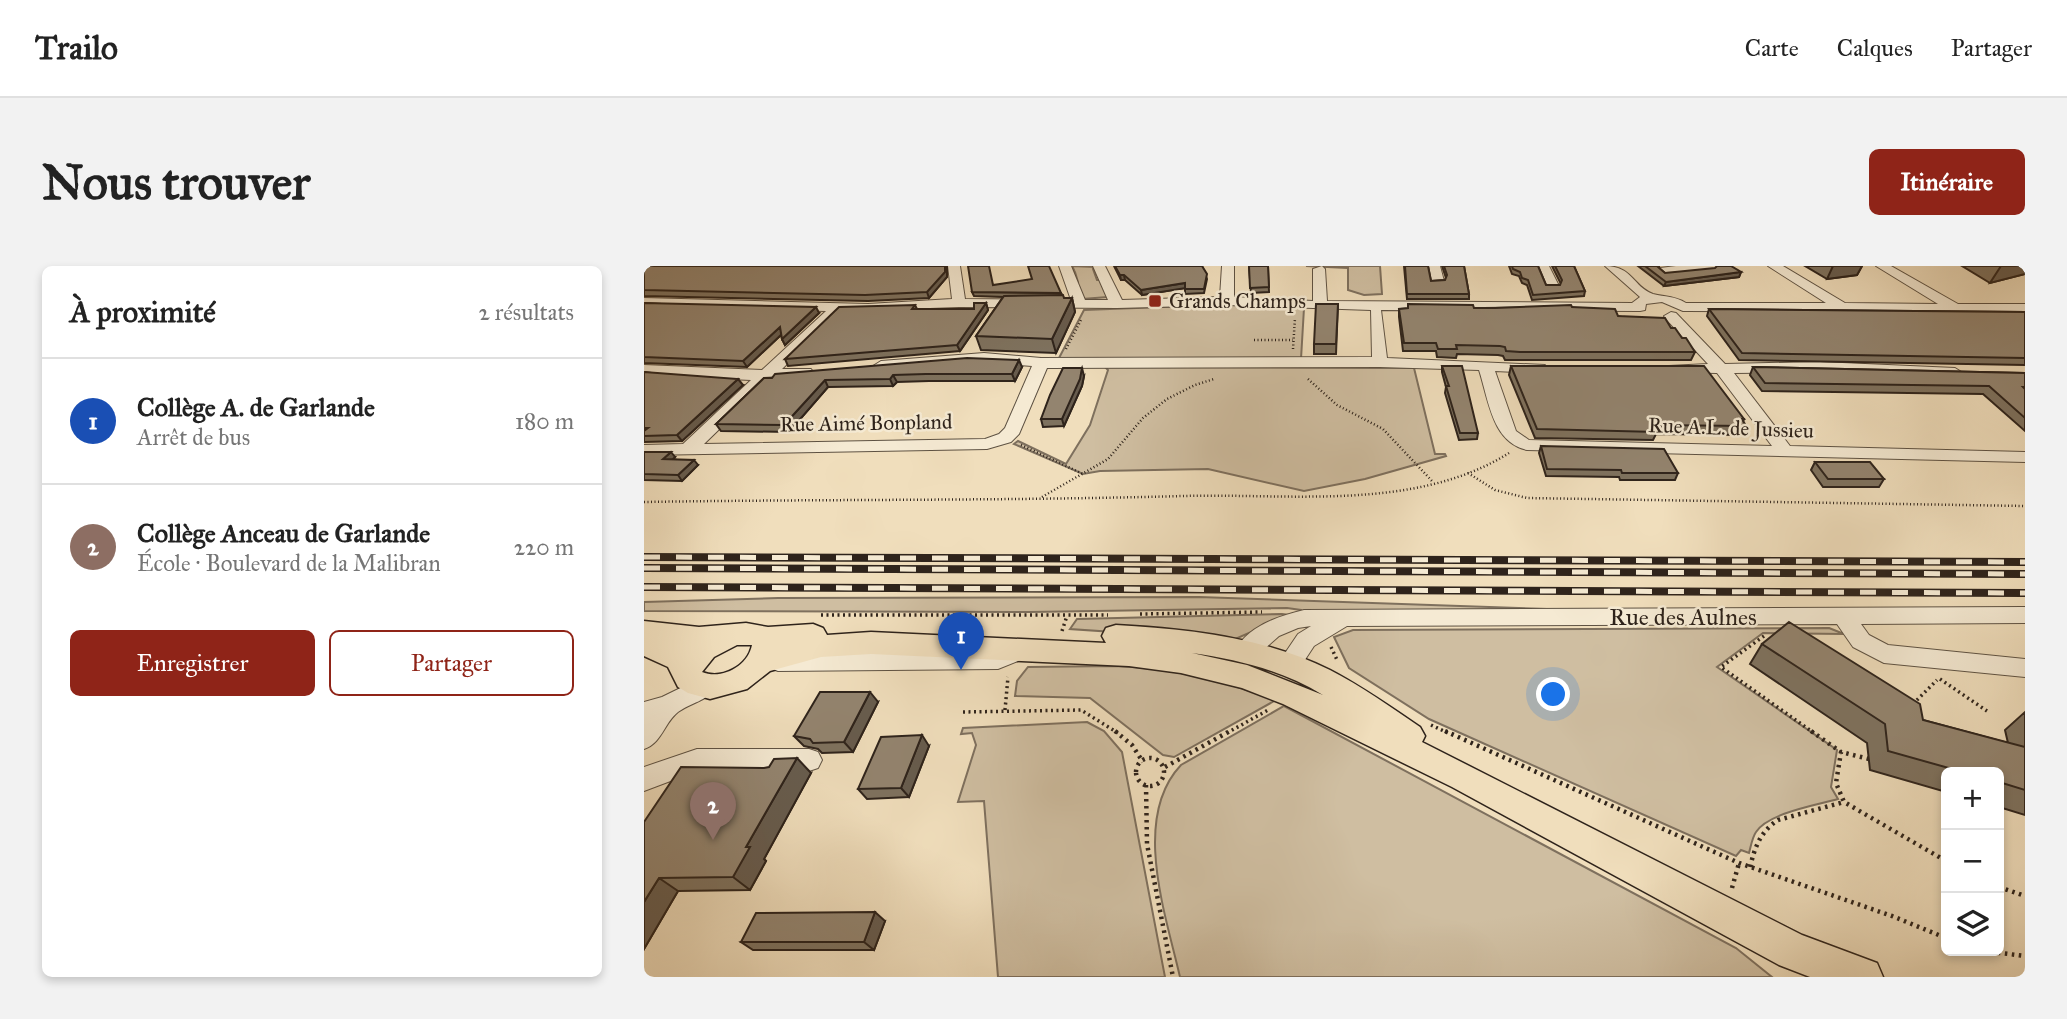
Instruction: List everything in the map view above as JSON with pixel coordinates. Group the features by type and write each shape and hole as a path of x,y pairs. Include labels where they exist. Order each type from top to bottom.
{"main road":[{"path":"644,645 663,648 696,679 734,681 762,650 878,631 1061,634 1190,641 1246,665 1294,695 1464,777 1800,964 1863,977"},
{"path":"644,632 699,638 749,634 762,650"},
{"path":"696,679 691,663 706,648 729,637"},
{"path":"762,650 871,643 1015,662 1129,655 1181,662 1289,665 1318,677 1373,710 1464,777"}],"street":[{"path":"954,266 959,303"},
{"path":"1065,266 1083,307"},
{"path":"1099,266 1117,304"},
{"path":"1227,266 1227,301"},
{"path":"1434,266 1437,281"},
{"path":"1543,266 1552,286"},
{"path":"1611,266 1655,315 1842,307 2025,308"},
{"path":"1665,271 1713,266"},
{"path":"1773,266 1792,270 1842,307"},
{"path":"1882,266 1954,307"},
{"path":"1319,268 1320,305"},
{"path":"644,302 903,308 959,303 1083,307 1227,301 1301,305 1645,302"},
{"path":"989,322 1002,304"},
{"path":"689,448 838,307"},
{"path":"1376,312 1381,362"},
{"path":"1677,312 1784,450"},
{"path":"964,360 974,345"},
{"path":"867,367 1021,359 1068,364 1381,362 1486,368 1559,368"},
{"path":"1005,438 1013,430 1041,363"},
{"path":"1486,368 1508,433 1517,441"},
{"path":"1655,369 1820,368 1968,374"},
{"path":"644,370 765,375 816,371"},
{"name":"Rue Aimé Bonpland","path":"644,450 987,444 1005,438"},
{"name":"Rue A.L. de Jussieu","path":"1517,441 1527,445 1784,450 1811,454 2025,457"},
{"path":"1843,615 1861,641 1884,654 1935,669 2025,668"},
{"name":"Rue des Aulnes","path":"1246,665 1261,635 1281,624 1312,624 1341,619 2025,615"},
{"name":"Rue des Aulnes","path":"1289,665 1306,640 1312,624"},
{"path":"644,738 656,709 696,679"},
{"path":"644,779 697,760 809,760"}],"path":[{"path":"1293,356 1296,313 1300,311 1301,305"},
{"path":"1068,364 1071,359 1061,359 1083,307"},
{"path":"1254,340 1293,340"},
{"path":"1302,377 1310,380 1337,405 1383,429 1432,481"},
{"path":"1040,498 1118,450 1143,417 1160,403 1191,386 1217,379"},
{"path":"1005,438 1083,474"},
{"path":"644,502 836,498 1126,499 1237,495 1335,497 1468,473 1502,459 1512,451 1517,441"},
{"path":"1468,473 1489,488 1514,498 2025,506"},
{"path":"1133,614 1295,613 1328,639 1342,668"},
{"path":"819,615 1120,615"},
{"path":"1769,635 1721,667 1841,752 1869,759"},
{"path":"1005,710 1015,662"},
{"path":"1906,710 1935,669 1987,711"},
{"path":"1146,785 1162,779 1165,767 1294,695"},
{"path":"963,712 1080,710 1119,734 1132,745 1143,762"},
{"path":"1423,721 1750,867 1892,916 1941,936"},
{"path":"1841,752 1836,783 1844,802 1941,858"},
{"path":"1146,785 1135,778 1136,769 1143,762 1157,760 1165,767"},
{"path":"1146,785 1147,844 1173,977"},
{"path":"1750,867 1760,833 1769,826 1778,820 1844,802"},
{"path":"2004,889 2025,896"},
{"path":"2004,953 2025,956"}],"shaded area":[{"path":"1072,266 1096,267 1093,269 1097,280 1102,280 1108,297 1082,299 1075,283 1078,282 1075,272 1070,271 1074,270"},
{"path":"1306,266 1380,266 1382,294 1364,295 1348,290 1348,268"},
{"path":"1241,304 1304,308 1301,359 1059,358 1084,310"},
{"path":"1105,367 1414,368 1435,454 1446,456 1365,479 1304,491 1208,469 1100,471 1083,474 1014,444 1018,441 1066,464 1090,425 1108,370"},
{"path":"1199,597 1577,610 1303,613 1301,610 1287,608 1030,612 644,611 644,602 778,598"},
{"path":"1290,615 1233,640 1070,629 1077,619"},
{"path":"1829,628 1844,634 1763,633 1717,667 1837,750 1831,787 1838,799 1782,815 1762,825 1756,832 1749,853 1741,850 1736,856 1429,719 1349,668 1334,637 1353,630"},
{"path":"1115,666 1157,669 1197,676 1276,700 1174,757 1163,755 1090,698 1015,696 1017,681 1028,667"},
{"path":"1284,706 1736,948 1772,977 1180,977 1156,868 1158,812 1166,787 1181,765"},
{"path":"1087,722 1104,731 1122,752 1165,977 998,977 984,801 958,802 976,745 972,733 961,734 963,728"}],"building":[{"path":"644,266 945,266 945,272 927,292 865,295 644,290"},
{"path":"968,266 989,266 993,285 1032,279 1028,266 1049,266 1061,293 972,292"},
{"path":"1115,266 1202,266 1207,274 1204,289 1185,289 1185,283 1141,290 1124,275 1120,275"},
{"path":"1249,266 1268,266 1269,287 1250,288"},
{"path":"1405,266 1428,266 1431,281 1445,280 1447,275 1444,266 1464,266 1469,294 1407,294"},
{"path":"1512,266 1538,266 1546,285 1560,285 1562,280 1555,266 1574,266 1585,291 1533,295 1528,280 1522,278 1520,272"},
{"path":"1645,266 1659,266 1665,273 1717,266 1731,266 1741,272 1666,282"},
{"path":"1063,295 1064,298 1072,298 1052,339 976,336 1004,296"},
{"path":"644,303 816,307 782,339 780,327 743,361 644,357"},
{"path":"974,303 986,303 957,345 785,359 839,307 915,305 912,309 974,309"},
{"path":"1316,304 1338,304 1336,344 1314,344"},
{"path":"1408,304 1473,305 1474,308 1571,305 1615,309 1618,316 1665,318 1671,328 1675,328 1682,338 1686,338 1695,352 1520,352 1506,351 1505,347 1500,346 1456,345 1457,349 1438,349 1436,343 1404,343 1399,309 1408,308"},
{"path":"1709,309 2025,312 2025,358 1742,353"},
{"path":"967,358 1019,360 1012,374 893,375 890,379 825,380 784,425 716,424 764,378 772,378 775,374"},
{"path":"1442,366 1462,366 1478,433 1460,433"},
{"path":"1511,366 1704,366 1744,419 1746,426 1653,425 1657,432 1537,429"},
{"path":"1753,367 2025,373 2025,418 1989,386 1765,383"},
{"path":"1063,368 1082,368 1080,379 1062,419 1041,419 1050,395"},
{"path":"644,372 738,379 677,435 644,436 644,431 648,428 644,428"},
{"path":"1541,446 1664,449 1678,473 1547,469"},
{"path":"644,452 671,452 663,459 694,460 678,475 644,474"},
{"path":"1815,462 1870,462 1884,479 1828,479"},
{"path":"1789,622 1920,704 1923,720 2025,747 2025,790 2004,784 2004,767 1945,767 1888,751 1885,724 1762,644"},
{"path":"820,692 870,692 844,742 813,743 810,739 794,736"},
{"path":"922,735 901,788 858,789 881,737"},
{"path":"797,758 746,847 750,847 733,877 659,878 644,902 644,822 681,767 764,768 769,767 774,759"},
{"path":"875,912 864,942 741,942 756,913"}],"railway":[{"path":"644,557 2025,562"},
{"path":"644,568 2025,574"},
{"path":"644,587 2025,593"}],"place":[{"name":"Grands Champs","path":"1155,301"},
{"name":"Collège A. de Garlande","path":"961,670"},
{"name":"Collège Anceau de Garlande","path":"713,840"}]}
